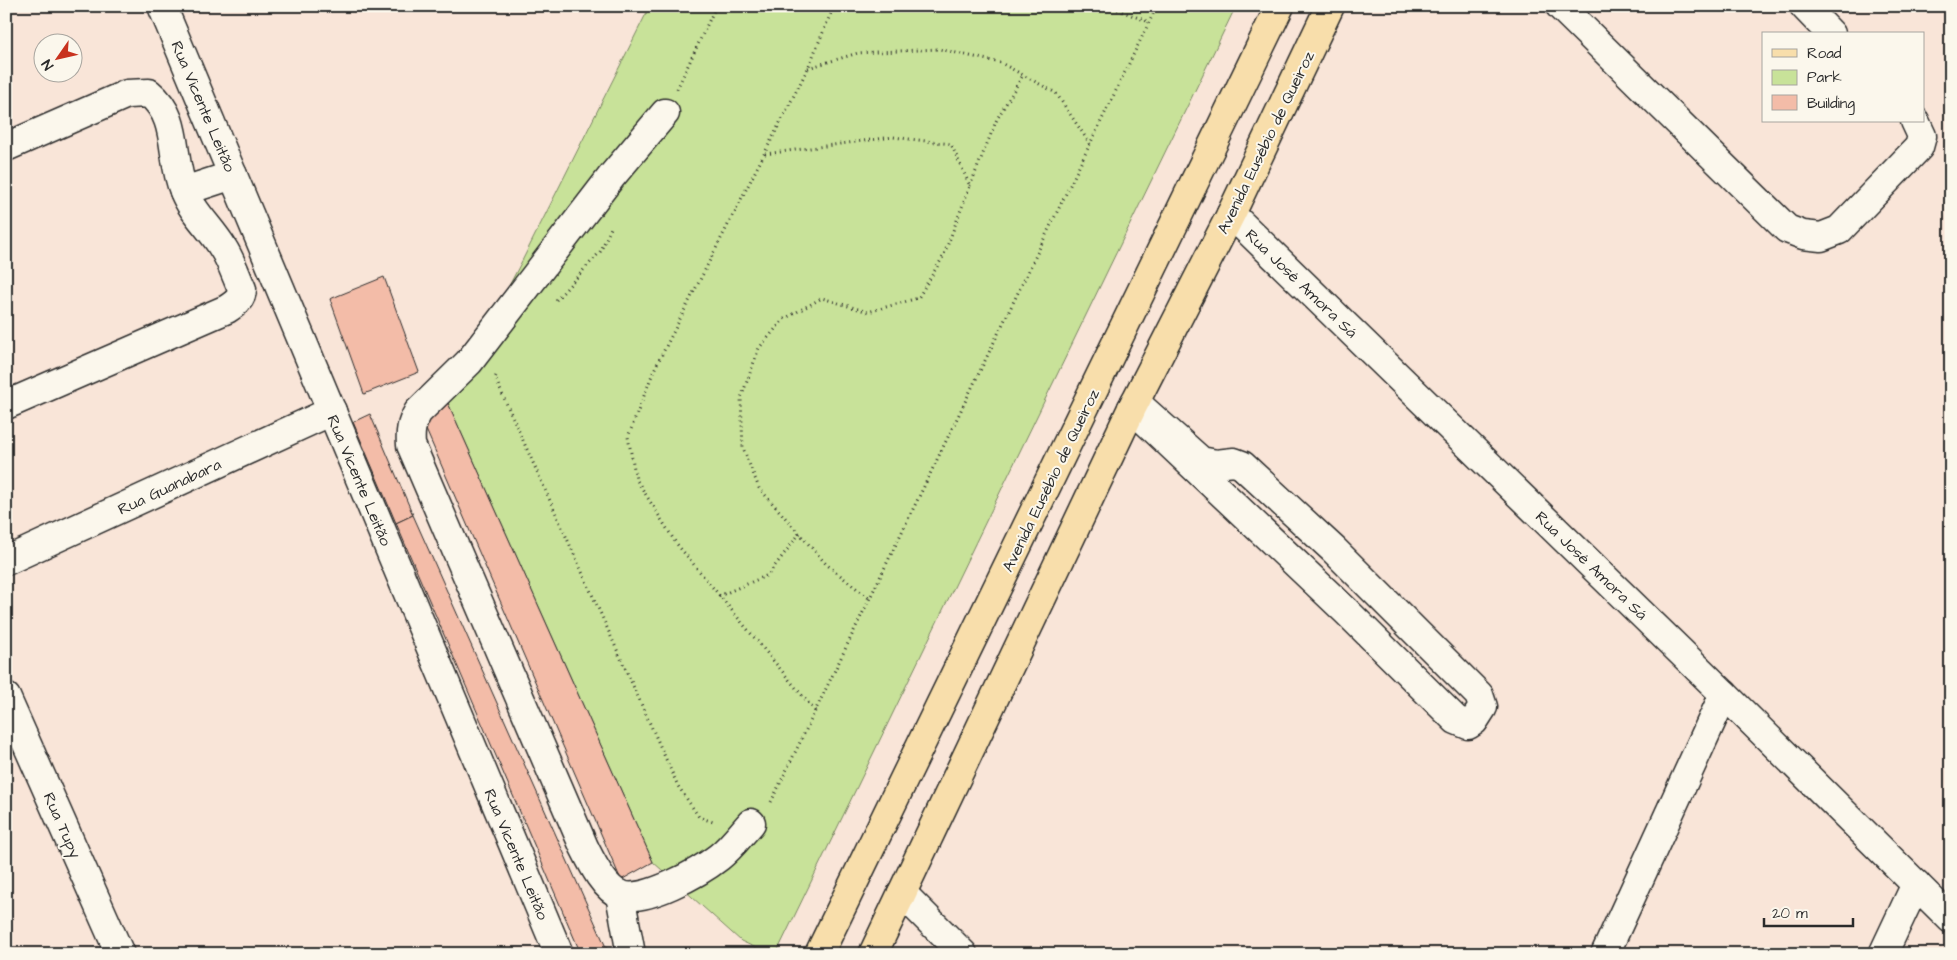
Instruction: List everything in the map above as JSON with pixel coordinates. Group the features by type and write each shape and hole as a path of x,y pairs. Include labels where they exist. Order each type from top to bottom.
{"main road":[{"name":"Avenida Eusébio de Queiroz","path":"820,954 1280,6"},
{"name":"Avenida Eusébio de Queiroz","path":"874,954 1133,405 1231,214 1330,6"}],"street":[{"name":"Rua Vicente Leitão","path":"162,6 559,954"},
{"path":"1560,6 1786,229 1803,235 1821,237 1839,230 1919,147 1922,136 1915,122"},
{"path":"1804,6 1829,32"},
{"path":"6,147 127,94 149,93 160,102 170,123 184,191 223,248 242,289 242,295 237,302 227,309 6,405"},
{"path":"665,114 612,176 469,362 418,412 412,421 410,432 411,445 584,847 596,872 608,886 620,895 637,897 674,884 720,856 751,823"},
{"path":"184,191 233,175"},
{"name":"Rua José Amora Sá","path":"1231,214 1724,694 1951,919"},
{"path":"1133,405 1201,461 1216,464 1234,462 1242,465 1334,550 1479,694 1483,707 1474,722 1468,725 1456,720 1133,405"},
{"name":"Rua Guanabara","path":"6,561 332,411"},
{"path":"1222,493 1242,465"},
{"path":"1313,580 1334,550"},
{"path":"1346,611 1368,584"},
{"path":"1605,954 1724,694"},
{"name":"Rua Tupy","path":"6,697 120,954"},
{"path":"1883,954 1916,884"},
{"path":"902,893 964,954"},
{"path":"620,895 631,954"}],"path":[{"path":"665,114 716,6"},
{"path":"815,711 676,543 636,479 628,437 654,370 808,68 834,6"},
{"path":"1108,6 1149,22"},
{"path":"497,371 495,378 678,786 699,817 725,827 751,823 771,803 1157,6"},
{"path":"808,68 858,53 939,49 1001,63 1056,93 1090,144"},
{"path":"870,599 826,564 759,488 743,448 741,398 759,348 784,319 822,298 868,312 918,298 943,257 997,119 1023,75"},
{"path":"765,154 893,136 951,144 970,186"},
{"path":"553,304 600,252 612,226"},
{"path":"719,596 768,575 800,533"}],"green space":[{"path":"650,6 1236,6 776,954 769,954 741,941 653,862 448,403 523,259"}],"building":[{"path":"384,277 419,372 364,394 330,299"},
{"path":"448,403 653,862 621,880 424,425 430,415"},
{"path":"370,414 413,515 396,523 353,422"},
{"path":"413,515 609,954 581,954 396,523"}]}
